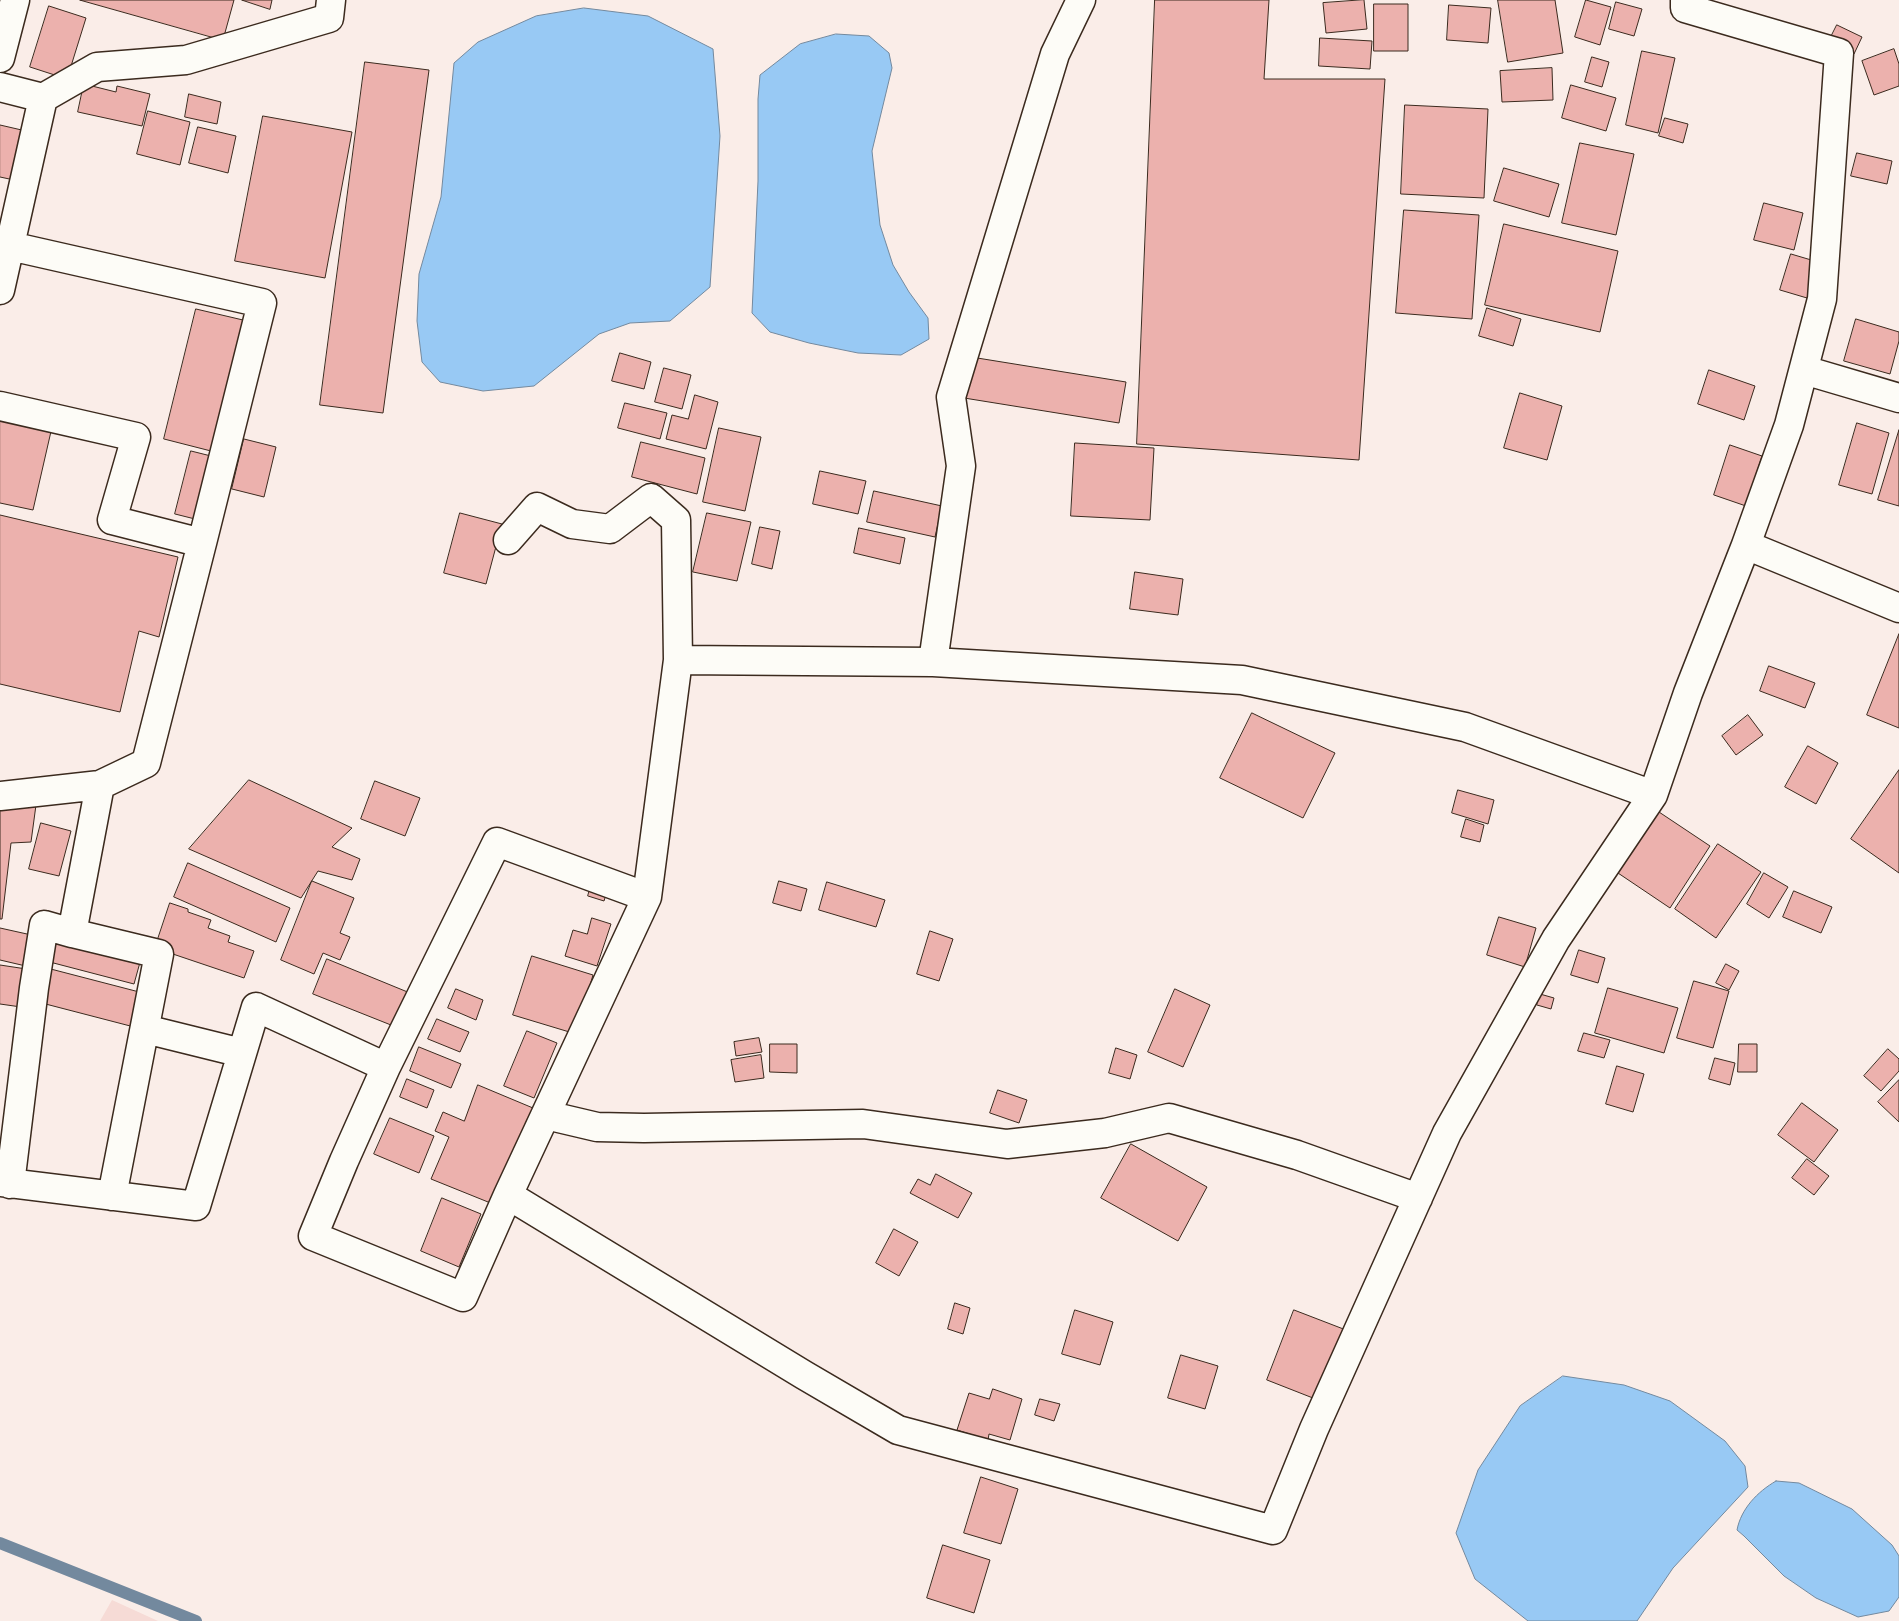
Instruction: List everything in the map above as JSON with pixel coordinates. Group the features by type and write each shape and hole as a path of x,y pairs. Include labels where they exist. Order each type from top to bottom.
{"street":[{"path":"0,58 15,0"},
{"path":"0,87 43,98 97,67 186,60 329,18 331,0"},
{"path":"933,662 961,466 951,397 1055,54 1081,0"},
{"path":"508,1195 898,1430 1273,1530 1314,1429 1447,1133 1556,939 1653,795 1688,693 1746,545 1789,426 1822,299 1840,53 1685,8 1685,0"},
{"path":"0,290 43,98"},
{"path":"0,796 100,785 146,762 262,303 10,246"},
{"path":"1804,370 1899,398"},
{"path":"0,406 136,437 112,520 202,543"},
{"path":"508,540 537,506 572,524 610,529 651,498 676,520 678,660 647,898 508,1195 463,1297 312,1236 386,1067 497,842 647,898"},
{"path":"1746,545 1899,608"},
{"path":"678,660 933,662 1242,680 1465,727 1653,795"},
{"path":"72,933 100,785"},
{"path":"112,1196 159,954 44,925 5,1183 112,1196 196,1206 256,1007 386,1067"},
{"path":"144,1029 242,1053"},
{"path":"546,1115 597,1127 863,1124 1007,1144 1105,1133 1169,1118 1297,1155 1418,1198"}],"shaded area":[{"path":"112,1600 158,1621 100,1621"}],"water":[{"path":"584,8 648,16 713,49 720,136 710,287 670,321 630,323 599,334 534,386 483,391 440,382 422,362 417,321 419,274 441,197 454,63 478,42 536,16"},
{"path":"836,34 869,36 889,53 892,68 872,151 880,225 893,265 909,292 928,318 929,339 901,355 858,353 809,343 770,332 752,313 758,181 758,99 760,75 800,44"},
{"path":"1563,1376 1624,1385 1670,1401 1725,1441 1745,1466 1748,1487 1673,1568 1637,1621 1528,1621 1475,1579 1456,1533 1478,1470 1520,1406"},
{"path":"1776,1481 1799,1483 1852,1509 1892,1545 1899,1556 1899,1597 1889,1611 1858,1617 1816,1598 1784,1576 1737,1530 1746,1508 1762,1490"}],"building":[{"path":"80,0 234,0 223,40"},
{"path":"242,0 272,0 270,9"},
{"path":"1155,0 1269,0 1264,79 1385,79 1359,460 1137,444"},
{"path":"1364,0 1367,29 1326,33 1323,3"},
{"path":"1498,0 1555,0 1563,53 1508,62"},
{"path":"1586,0 1611,7 1600,45 1575,37"},
{"path":"1616,2 1642,9 1634,36 1609,29"},
{"path":"1374,4 1408,4 1408,51 1374,51"},
{"path":"1449,5 1491,8 1488,43 1447,40"},
{"path":"49,6 86,18 67,79 30,67"},
{"path":"1837,25 1862,37 1854,54 1829,41"},
{"path":"1320,38 1372,41 1370,69 1319,66"},
{"path":"1894,49 1899,64 1899,86 1874,95 1862,61"},
{"path":"1642,51 1675,58 1658,133 1626,125"},
{"path":"1592,57 1609,62 1602,87 1585,82"},
{"path":"365,62 429,70 383,413 320,405"},
{"path":"1552,68 1553,100 1502,102 1500,71"},
{"path":"84,84 116,92 117,86 150,94 142,126 78,112"},
{"path":"1571,85 1616,98 1606,131 1562,118"},
{"path":"189,94 221,102 217,124 185,117"},
{"path":"1405,105 1488,109 1484,198 1401,194"},
{"path":"148,111 190,122 180,165 137,154"},
{"path":"263,116 352,132 325,278 235,261"},
{"path":"1665,118 1688,124 1683,143 1659,136"},
{"path":"0,125 26,131 14,180 0,177"},
{"path":"198,127 236,136 228,173 189,163"},
{"path":"1580,143 1634,154 1616,235 1562,223"},
{"path":"1857,153 1892,161 1887,184 1851,176"},
{"path":"1504,168 1559,184 1549,217 1494,201"},
{"path":"1764,203 1803,213 1794,250 1754,240"},
{"path":"1404,210 1479,215 1472,319 1396,313"},
{"path":"1504,224 1618,251 1600,332 1485,305"},
{"path":"1791,254 1818,262 1807,298 1780,290"},
{"path":"1487,308 1521,319 1513,346 1479,336"},
{"path":"196,309 243,320 211,451 164,439"},
{"path":"1856,319 1899,332 1899,341 1890,374 1844,361"},
{"path":"620,353 651,362 644,389 612,381"},
{"path":"971,357 1126,382 1119,423 964,398"},
{"path":"664,368 691,375 682,409 655,402"},
{"path":"1709,370 1755,386 1744,420 1698,404"},
{"path":"1520,393 1562,406 1547,460 1504,448"},
{"path":"695,395 718,402 706,449 666,439 672,415 688,419"},
{"path":"625,403 667,413 660,439 618,428"},
{"path":"0,419 52,427 33,510 0,503"},
{"path":"1857,423 1889,433 1872,494 1839,485"},
{"path":"719,428 761,437 745,511 703,502"},
{"path":"1899,430 1899,506 1878,500"},
{"path":"244,439 276,447 264,497 232,489"},
{"path":"641,442 705,458 697,494 632,477"},
{"path":"1075,443 1154,448 1150,520 1071,516"},
{"path":"1730,445 1762,456 1746,506 1714,495"},
{"path":"191,451 219,458 203,521 175,514"},
{"path":"820,471 866,481 858,514 813,504"},
{"path":"874,491 942,506 935,537 867,522"},
{"path":"460,513 502,524 486,584 444,573"},
{"path":"707,513 751,522 737,581 693,572"},
{"path":"0,515 178,557 159,637 139,631 120,712 0,684"},
{"path":"760,527 780,531 772,569 752,564"},
{"path":"859,528 905,538 900,564 854,553"},
{"path":"1135,572 1183,579 1178,615 1130,609"},
{"path":"1899,634 1899,728 1867,715"},
{"path":"1769,666 1815,683 1805,708 1760,691"},
{"path":"1252,713 1335,753 1303,818 1220,778"},
{"path":"1748,715 1763,735 1736,755 1722,736"},
{"path":"1808,746 1838,763 1816,804 1785,787"},
{"path":"1899,770 1899,873 1851,839"},
{"path":"249,780 352,828 332,847 360,859 352,880 318,871 301,898 189,849"},
{"path":"375,781 420,798 405,836 361,819"},
{"path":"1458,790 1494,800 1488,824 1452,813"},
{"path":"36,805 31,842 11,843 2,919 0,919 0,808"},
{"path":"1653,808 1710,846 1670,908 1612,869"},
{"path":"1466,819 1484,825 1480,842 1461,837"},
{"path":"41,823 71,831 59,876 29,869"},
{"path":"1718,844 1761,872 1716,938 1675,909"},
{"path":"188,863 290,908 276,942 174,897"},
{"path":"1764,873 1788,887 1769,918 1747,904"},
{"path":"312,881 354,898 340,933 350,937 340,960 323,953 314,974 281,960"},
{"path":"779,881 807,889 801,911 773,903"},
{"path":"592,882 608,888 604,901 588,896"},
{"path":"827,882 885,900 876,927 819,910"},
{"path":"1794,891 1832,907 1821,933 1783,917"},
{"path":"170,903 211,920 208,928 230,936 228,942 254,951 244,978 155,948"},
{"path":"1499,917 1536,928 1525,967 1487,955"},
{"path":"592,918 611,924 597,966 565,956 573,930 587,934"},
{"path":"0,928 36,936 30,967 0,960"},
{"path":"50,930 142,955 134,984 42,960"},
{"path":"930,931 953,939 939,981 917,974"},
{"path":"1579,950 1605,958 1598,983 1571,975"},
{"path":"532,956 593,975 576,1034 513,1015"},
{"path":"327,959 410,993 396,1027 313,994"},
{"path":"1726,964 1739,971 1729,990 1716,983"},
{"path":"0,965 33,970 28,1008 0,1004"},
{"path":"43,967 147,994 138,1028 34,1001"},
{"path":"1694,981 1729,991 1713,1048 1677,1038"},
{"path":"1608,988 1678,1008 1664,1053 1595,1033"},
{"path":"456,989 483,1000 476,1020 448,1008"},
{"path":"1175,989 1210,1005 1183,1067 1148,1052"},
{"path":"1540,994 1554,998 1551,1009 1537,1005"},
{"path":"437,1019 469,1032 460,1052 428,1039"},
{"path":"527,1031 557,1043 534,1098 504,1086"},
{"path":"1584,1033 1610,1040 1604,1058 1578,1051"},
{"path":"759,1038 762,1052 736,1056 734,1042"},
{"path":"770,1044 797,1044 797,1073 770,1072"},
{"path":"1739,1044 1757,1044 1757,1072 1738,1072"},
{"path":"419,1047 461,1064 451,1088 410,1071"},
{"path":"1116,1048 1137,1055 1130,1079 1109,1073"},
{"path":"1888,1049 1899,1059 1899,1071 1881,1091 1864,1076"},
{"path":"761,1055 764,1078 735,1082 731,1060"},
{"path":"1715,1058 1735,1063 1730,1085 1709,1079"},
{"path":"1617,1066 1644,1074 1633,1112 1606,1104"},
{"path":"407,1079 434,1090 427,1108 400,1097"},
{"path":"1899,1080 1899,1122 1878,1102"},
{"path":"478,1085 533,1108 493,1204 431,1179 449,1137 435,1131 443,1112 464,1121"},
{"path":"998,1090 1027,1100 1019,1123 990,1113"},
{"path":"1802,1103 1838,1130 1814,1162 1778,1135"},
{"path":"390,1118 434,1136 419,1173 374,1154"},
{"path":"1131,1144 1207,1187 1178,1241 1101,1198"},
{"path":"1807,1159 1829,1176 1814,1195 1792,1178"},
{"path":"936,1174 972,1193 958,1218 910,1193 918,1179 930,1185"},
{"path":"442,1198 481,1214 459,1267 421,1251"},
{"path":"894,1229 918,1242 899,1276 876,1263"},
{"path":"955,1303 970,1308 963,1334 948,1329"},
{"path":"1075,1310 1113,1322 1100,1365 1062,1354"},
{"path":"1294,1310 1346,1330 1318,1400 1267,1380"},
{"path":"1181,1355 1218,1366 1205,1409 1168,1398"},
{"path":"993,1389 1022,1399 1010,1440 989,1434 988,1440 957,1430 969,1393 989,1399"},
{"path":"1040,1399 1060,1404 1054,1421 1035,1415"},
{"path":"981,1477 1018,1489 1001,1544 964,1533"},
{"path":"943,1545 990,1560 974,1613 927,1598"}],"waterway":[{"path":"0,1543 196,1621"}]}
